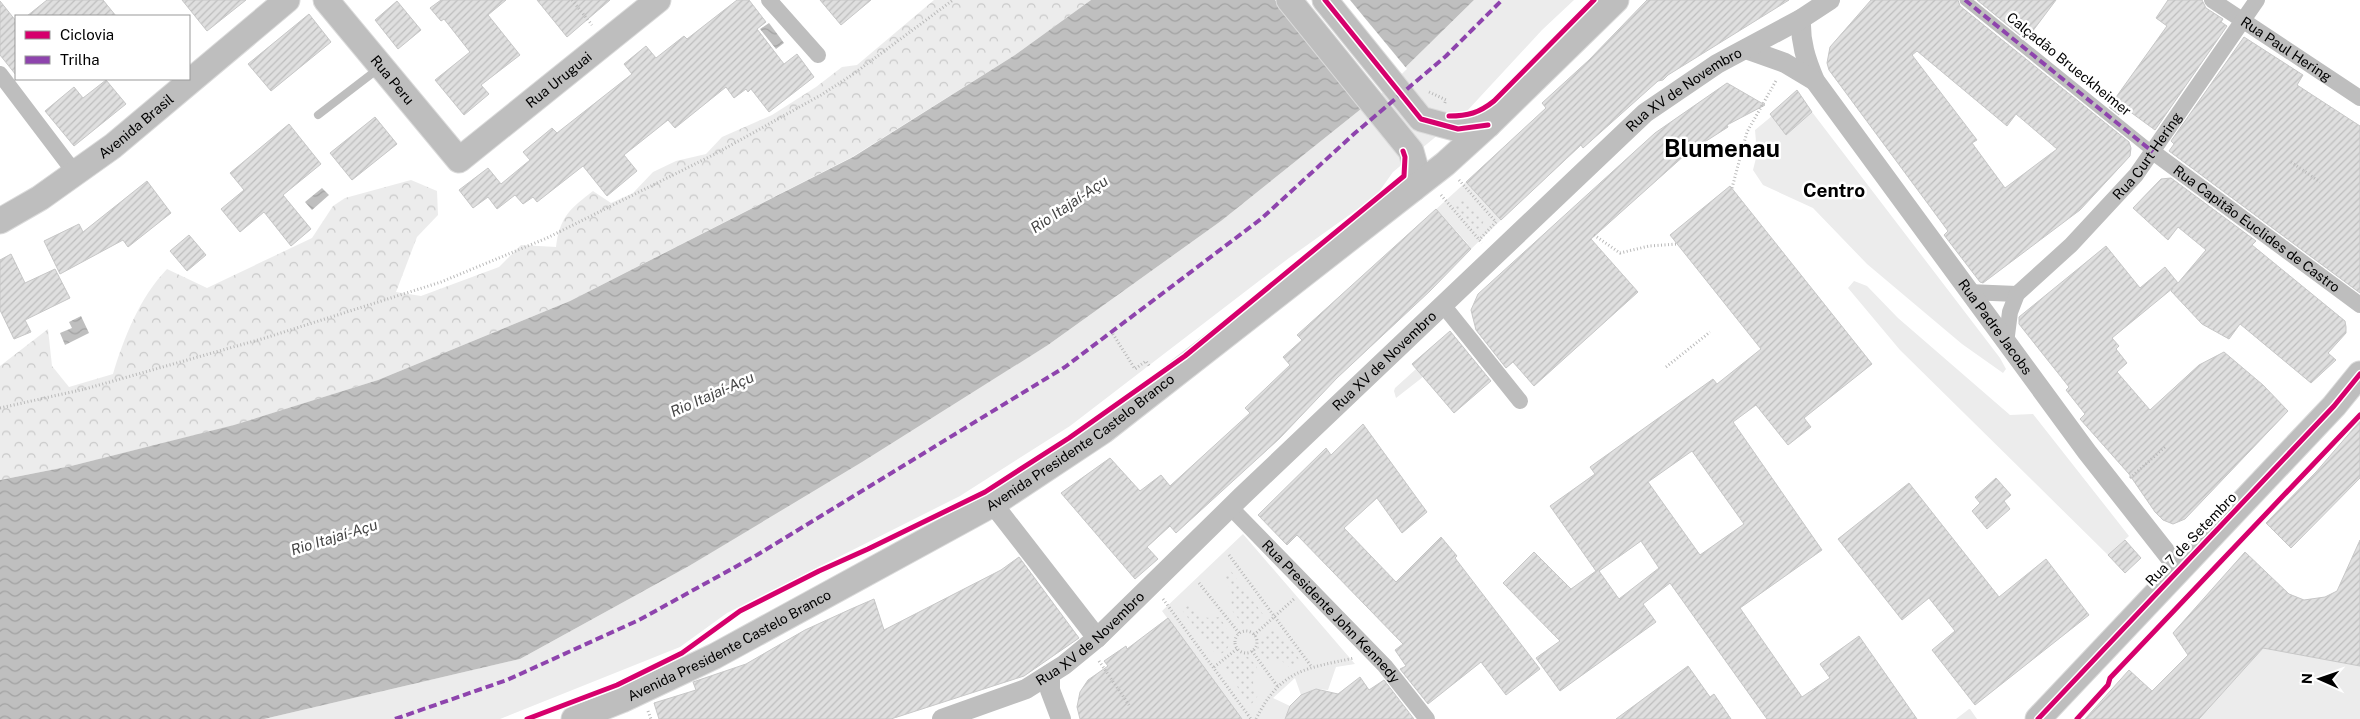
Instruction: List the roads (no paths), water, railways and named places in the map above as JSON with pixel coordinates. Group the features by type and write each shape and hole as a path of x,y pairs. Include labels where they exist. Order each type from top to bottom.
{"main road":[{"name":"Avenida Brasil","path":"0,221 40,198 146,119 287,0"},
{"name":"Rua Peru","path":"326,0 460,160"},
{"name":"Rua Uruguai","path":"460,160 658,0"},
{"path":"1289,0 1404,141 1414,159 1416,179 1413,189"},
{"path":"1325,0 1421,118 1458,129 1488,125"},
{"name":"Avenida Presidente Castelo Branco","path":"574,719 622,700 715,656 993,504 1103,431 1413,189 1488,125 1616,0"},
{"name":"Rua 7 de Setembro","path":"2038,719 2334,406 2360,374"}],"street":[{"path":"769,0 818,55"},
{"name":"Rua XV de Novembro","path":"942,719 1026,689 1050,674 1093,642 1645,113 1717,64 1801,19 1830,0"},
{"name":"Calçadão Brueckheimer","path":"1965,0 2153,152"},
{"name":"Rua Paul Hering","path":"2212,0 2360,98"},
{"name":"Rua Curt Hering","path":"2006,343 2010,312 2017,294 2071,245 2136,175 2257,0"},
{"name":"Rua Padre Jacobs","path":"1801,19 1800,34 1803,51 1814,81 2006,343 2179,569"},
{"name":"Rua Padre Jacobs","path":"1746,48 1785,62 1814,81"},
{"path":"0,74 75,173"},
{"name":"Rua Capitão Euclides de Castro","path":"2153,152 2360,305"},
{"path":"1968,292 2017,294"},
{"path":"1443,305 1520,401"},
{"path":"993,504 1093,642"},
{"name":"Rua Presidente John Kennedy","path":"1231,508 1385,666 1427,719"},
{"path":"1050,674 1050,690 1059,716"},
{"path":"1026,689 1059,716"}],"lane":[{"path":"318,115 382,66"}],"water":[{"name":"Rio Itajaí-Açu","path":"1091,0 1474,0 1371,101 1221,221 1048,345 862,462 689,566 520,659 264,719 0,719 0,480 71,466 234,425 378,380 570,301 853,157 1015,55"},
{"path":"769,23 784,43 776,49 760,29"},
{"path":"322,188 329,195 312,210 305,202"},
{"path":"81,316 89,333 65,345 60,333 72,328 69,322"}],"district":[{"name":"Blumenau","path":"1722,148"},
{"name":"Centro","path":"1834,190"}]}
